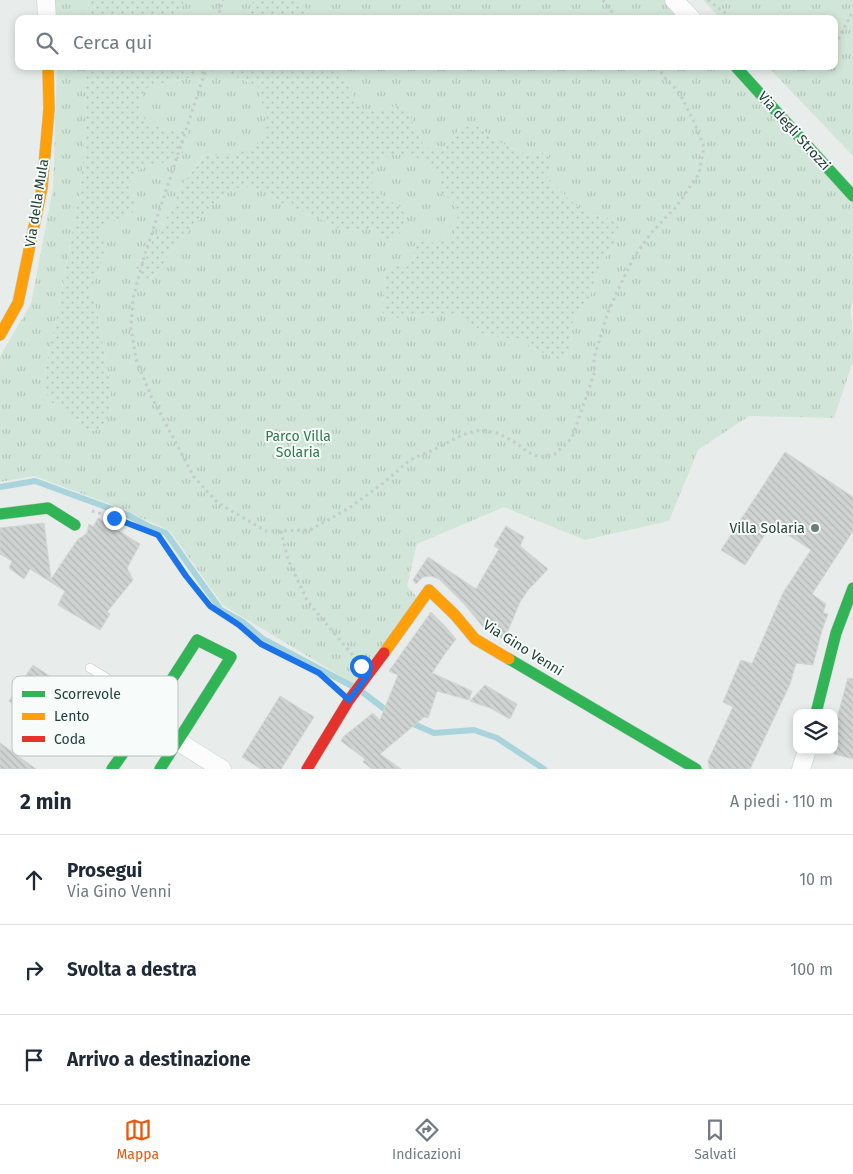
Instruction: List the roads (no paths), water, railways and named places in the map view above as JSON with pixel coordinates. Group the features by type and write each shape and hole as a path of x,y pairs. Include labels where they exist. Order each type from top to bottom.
{"street":[{"path":"46,0 47,15"},
{"path":"674,0 688,15"},
{"name":"Via della Mula","path":"0,335 18,303 42,188 49,109 48,70"},
{"name":"Via degli Strozzi","path":"739,70 853,196"},
{"path":"0,514 48,508 75,525"},
{"path":"817,709 836,633 853,588"},
{"name":"Via Gino Venni","path":"307,769 349,700 429,590 455,615 475,639 696,769"},
{"path":"174,676 197,640 231,657 178,742 222,769"},
{"path":"801,769 806,754"},
{"path":"112,769 121,756"},
{"path":"160,769 169,756"}],"lane":[{"path":"90,668 103,676"}],"waterway":[{"path":"0,487 35,481 128,515 166,533 221,610 243,622 263,639 352,686"},
{"path":"361,691 391,714"},
{"path":"409,722 434,733 474,730 497,738 544,769"}],"place":[{"name":"Villa Solaria","path":"815,528"}],"park label":[{"name":"Parco Villa Solaria","path":"298,444"}]}
